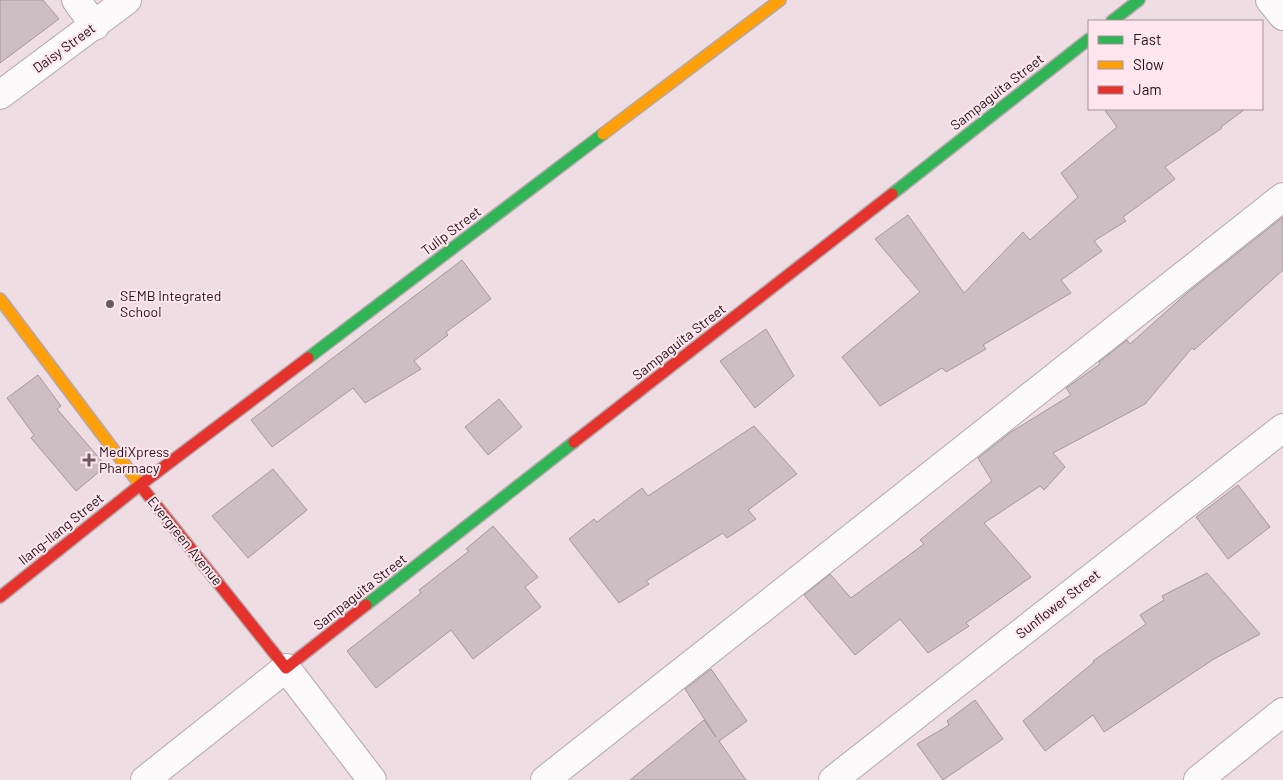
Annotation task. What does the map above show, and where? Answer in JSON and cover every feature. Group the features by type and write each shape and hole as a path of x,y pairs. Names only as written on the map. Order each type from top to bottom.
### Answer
{"street":[{"path":"76,0 95,26"},
{"name":"Daisy Street","path":"0,96 127,0"},
{"name":"Tulip Street","path":"140,485 780,0"},
{"path":"1113,20 1139,0"},
{"path":"1270,0 1283,16"},
{"name":"Sampaguita Street","path":"286,668 1088,40"},
{"path":"545,780 1283,197"},
{"name":"Evergreen Avenue","path":"0,299 140,485 286,668 372,780"},
{"name":"Sunflower Street","path":"833,780 1283,428"},
{"name":"Ilang-Ilang Street","path":"0,597 140,485"},
{"path":"144,780 286,668"},
{"path":"1198,780 1283,712"}],"building":[{"path":"0,0 43,0 59,19 0,63"},
{"path":"1105,110 1244,110 1222,128 1165,167 1175,179 1123,217 1126,221 1094,241 1102,251 1061,280 1071,293 983,345 986,349 946,372 942,368 880,406 842,357 920,292 875,239 908,215 964,293 1023,232 1030,240 1078,197 1061,173 1117,127"},
{"path":"1283,217 1283,270 1194,350 1192,348 1145,404 1053,453 1065,467 1044,490 1040,486 984,523 1031,577 966,623 969,626 928,653 900,619 855,655 804,595 830,574 851,598 924,544 920,540 992,481 978,458 1011,432 1071,395 1066,388 1100,364 1099,362 1127,340 1130,344 1188,292"},
{"path":"462,260 491,299 446,332 448,335 414,361 421,369 365,403 353,388 272,447 251,420"},
{"path":"766,329 794,376 755,408 720,361"},
{"path":"38,375 61,406 57,409 106,466 76,491 31,438 34,435 7,398"},
{"path":"499,399 522,427 488,455 465,427"},
{"path":"754,426 797,474 748,510 756,519 727,538 723,533 646,581 649,584 619,603 569,539 594,519 597,522 642,488 648,496"},
{"path":"273,469 307,510 248,558 212,516"},
{"path":"1238,485 1270,527 1228,559 1196,517"},
{"path":"493,526 538,577 525,587 541,607 473,659 451,630 376,688 347,651 421,593 419,590 469,551 466,549"},
{"path":"1207,573 1260,634 1214,659 1104,732 1093,715 1045,751 1023,721 1093,661 1146,624 1140,615 1164,600 1162,596"},
{"path":"711,669 747,721 719,741 746,780 630,780 704,720 716,737 685,689"},
{"path":"975,700 1003,739 943,780 917,744 949,725 947,721"}],"traffic: fast":[{"path":"1113,20 1139,0"},
{"path":"892,194 1088,40"},
{"path":"308,358 603,134"},
{"path":"366,605 574,442"}],"traffic: slow":[{"path":"603,134 780,0"},
{"path":"0,299 144,490"}],"traffic: jam":[{"path":"574,442 892,194"},
{"path":"0,597 140,485 308,358"},
{"path":"144,490 286,668 366,605"}],"place":[{"name":"SEMB Integrated School","path":"110,304"},
{"name":"MediXpress Pharmacy","path":"89,460"}]}
